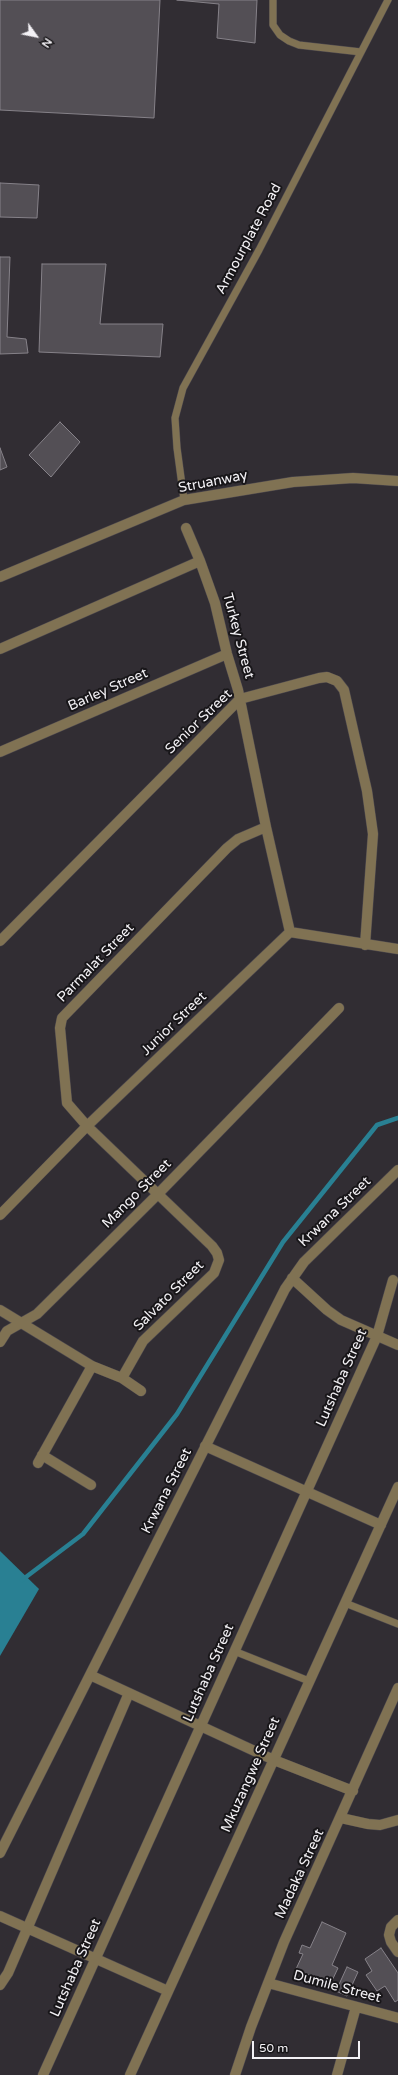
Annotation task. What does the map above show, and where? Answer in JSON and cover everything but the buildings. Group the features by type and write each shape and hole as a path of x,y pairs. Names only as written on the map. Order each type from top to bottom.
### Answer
{"street":[{"name":"Struanway","path":"0,577 184,500 293,482 353,478 398,481"},
{"name":"Turkey Street","path":"186,528 215,603 226,654 240,699 266,827 290,932"},
{"path":"0,648 200,561"},
{"name":"Barley Street","path":"0,752 226,654"},
{"name":"Senior Street","path":"0,941 240,699 327,677 337,681 344,690 367,791 373,834 366,945"},
{"name":"Parmalat Street","path":"217,1253 71,1109 65,1097 60,1028 62,1018 227,848 238,839 266,827"},
{"path":"290,932 398,949"},
{"name":"Junior Street","path":"1,1211 87,1126 290,932"},
{"name":"Mango Street","path":"0,1342 7,1331 37,1314 158,1194 339,1008"},
{"name":"Krwana Street","path":"0,1853 205,1446 292,1278 304,1262 398,1170"},
{"name":"Salvato Street","path":"122,1378 144,1341 214,1273 219,1260 217,1253"},
{"path":"292,1278 327,1310 341,1320 398,1345"},
{"name":"Lutshaba Street","path":"43,2075 377,1336 393,1280"},
{"path":"0,1310 19,1323 92,1366 122,1378 141,1391"},
{"path":"91,1485 40,1459 92,1366"},
{"path":"205,1446 381,1525"},
{"name":"Mkuzangwe Street","path":"130,2075 398,1487"},
{"path":"90,1675 274,1760 353,1791"},
{"name":"Madaka Street","path":"235,2075 284,1942 341,1818 398,1688"},
{"path":"0,1985 8,1973 129,1693"},
{"path":"341,1818 380,1825 398,1820"},
{"path":"0,1916 168,1991"},
{"path":"398,1920 391,1926 389,1935 389,1938 398,1952"},
{"name":"Dumile Street","path":"268,1983 398,2018"},
{"path":"337,2075 356,2007"}],"lane":[{"path":"273,0 273,25 280,35 289,41 299,45 361,52"},
{"name":"Armourplate Road","path":"184,500 177,448 175,418 183,388 259,250 388,0"},
{"path":"345,1603 398,1624"},
{"path":"234,1651 310,1681"}],"water":[{"path":"0,1551 39,1589 0,1656"}],"waterway":[{"path":"22,1580 83,1534 177,1414 283,1242 377,1125 398,1118"}]}
